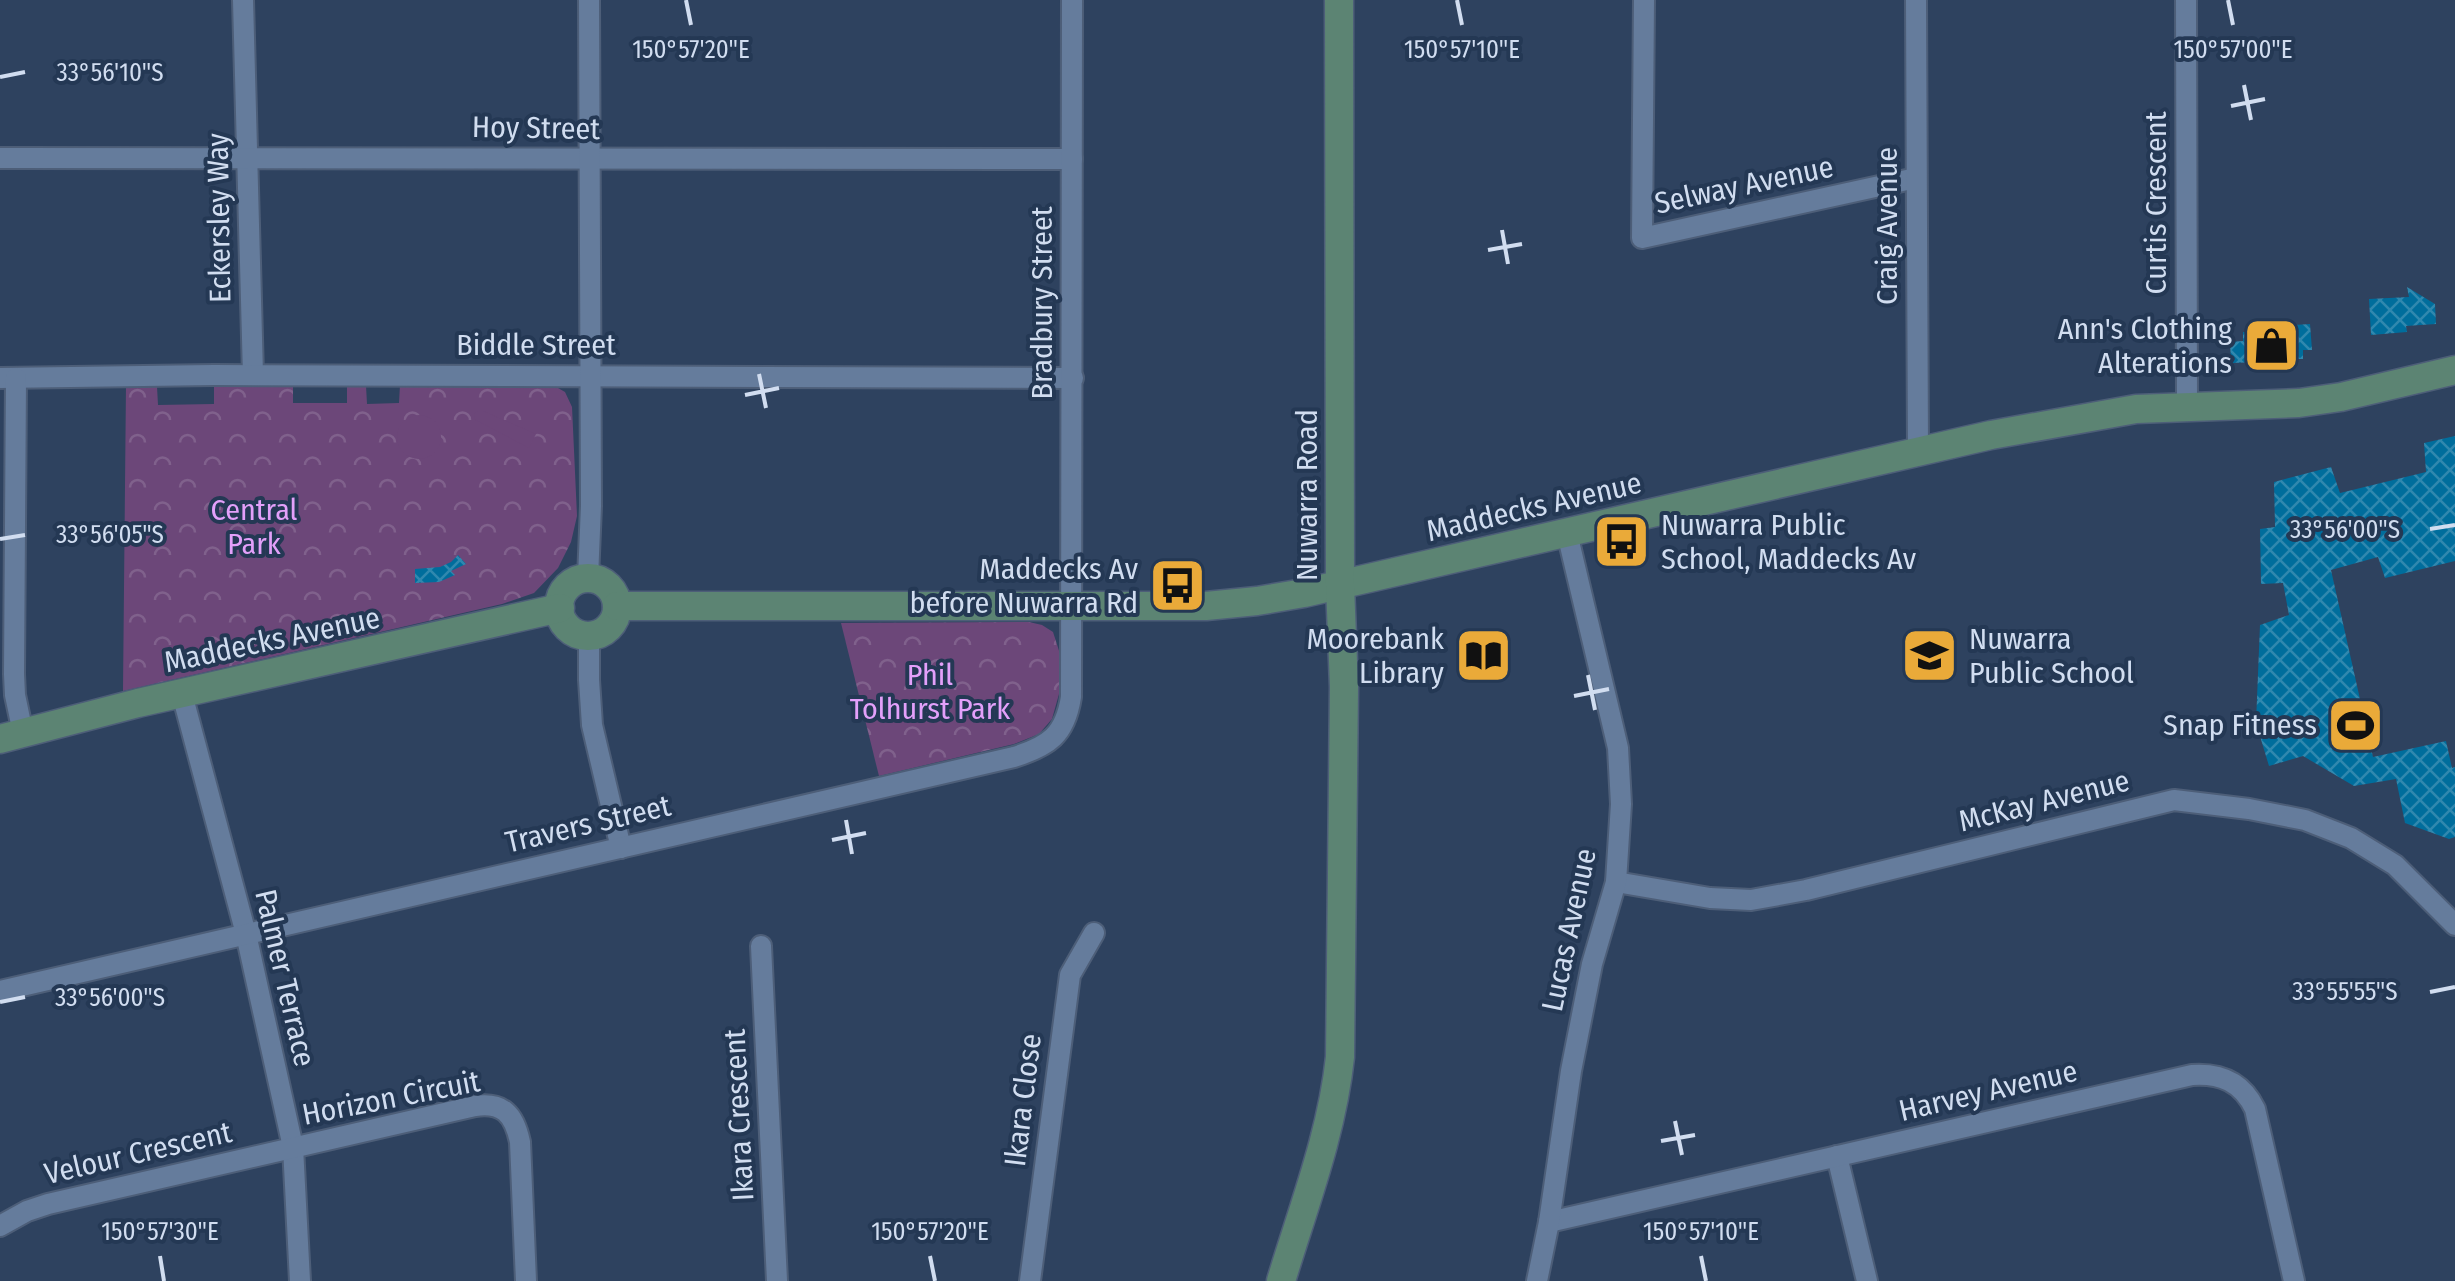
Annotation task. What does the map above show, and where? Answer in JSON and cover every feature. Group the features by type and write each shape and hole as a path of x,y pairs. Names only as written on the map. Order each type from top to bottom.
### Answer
{"street":[{"name":"Eckersley Way","path":"242,0 253,375"},
{"path":"588,578 589,0"},
{"name":"Bradbury Street","path":"1072,0 1072,606"},
{"name":"Nuwarra Road","path":"1281,1281 1322,1147 1340,1057 1344,687 1340,585 1339,0"},
{"name":"Selway Avenue","path":"1644,0 1642,238 1916,178"},
{"name":"Craig Avenue","path":"1916,0 1918,452"},
{"name":"Curtis Crescent","path":"2186,0 2187,407"},
{"name":"Hoy Street","path":"0,158 1072,159"},
{"name":"Maddecks Avenue","path":"618,606 1230,604 1340,585 2084,417 2136,409 2299,403 2455,370"},
{"path":"8,378 14,674 11,736"},
{"name":"Biddle Street","path":"8,378 1072,378"},
{"name":"Lucas Avenue","path":"1537,1281 1592,964 1616,882 1621,804 1618,748 1567,533"},
{"path":"588,578 610,588 618,606 606,630 589,636 572,631 560,608 560,599 570,585 588,578"},
{"name":"Travers Street","path":"0,991 1034,750 1049,742 1068,714 1072,606"},
{"name":"Maddecks Avenue","path":"11,736 138,703 560,608"},
{"path":"589,636 592,726 621,848"},
{"name":"Palmer Terrace","path":"182,694 246,934 293,1147 300,1281"},
{"name":"McKay Avenue","path":"1616,882 1710,898 1752,900 2174,800 2305,820 2351,838 2395,865 2455,925"},
{"name":"Ikara Close","path":"1030,1281 1070,975 1094,933"},
{"name":"Ikara Crescent","path":"761,946 777,1281"},
{"name":"Harvey Avenue","path":"1548,1222 2192,1075 2216,1075 2239,1086 2255,1109 2294,1281"},
{"name":"Horizon Circuit","path":"293,1147 474,1106 501,1108 514,1122 520,1142 526,1281"},
{"name":"Velour Crescent","path":"0,1226 48,1204 293,1147"},
{"path":"1838,1156 1867,1281"}],"green space":[{"name":"Central Park","path":"551,384 565,392 572,407 577,516 571,542 558,568 534,593 502,604 123,691 126,386 157,387 158,405 214,404 214,387 293,386 293,403 347,403 347,385 366,386 367,404 399,403 400,385"},
{"path":"478,411 536,434 529,448 474,419"},
{"path":"419,415 435,421 441,437 435,453 419,459 403,453 397,437 403,421"},
{"name":"Phil Tolhurst Park","path":"1029,622 1053,632 1061,657 1059,694 1052,719 1039,734 1014,744 879,776 841,623"}],"building":[{"path":"2407,287 2435,304 2436,324 2406,326 2407,332 2371,335 2369,299 2409,297"},
{"name":"Ann's Clothing Alterations","path":"2267,321 2277,321 2278,326 2310,324 2312,350 2303,350 2303,359 2292,359 2292,363 2283,365 2231,363 2230,342 2243,341 2243,332"},
{"path":"2455,436 2455,561 2385,578 2378,557 2331,570 2373,757 2446,741 2452,768 2455,767 2455,837 2449,839 2405,823 2396,779 2354,786 2303,756 2269,766 2256,723 2260,625 2289,615 2283,583 2261,584 2260,529 2275,527 2274,482 2331,467 2340,493 2426,472 2424,443"},
{"path":"458,555 466,564 451,571 455,575 439,582 415,583 415,569 440,567"}],"place":[{"name":"Ann's Clothing Alterations","path":"2271,346"},
{"name":"Nuwarra Public School, Maddecks Av","path":"1622,542"},
{"name":"Maddecks Av before Nuwarra Rd","path":"1177,586"},
{"name":"Moorebank Library","path":"1483,656"},
{"name":"Nuwarra Public School","path":"1930,656"},
{"name":"Snap Fitness","path":"2356,725"}]}
